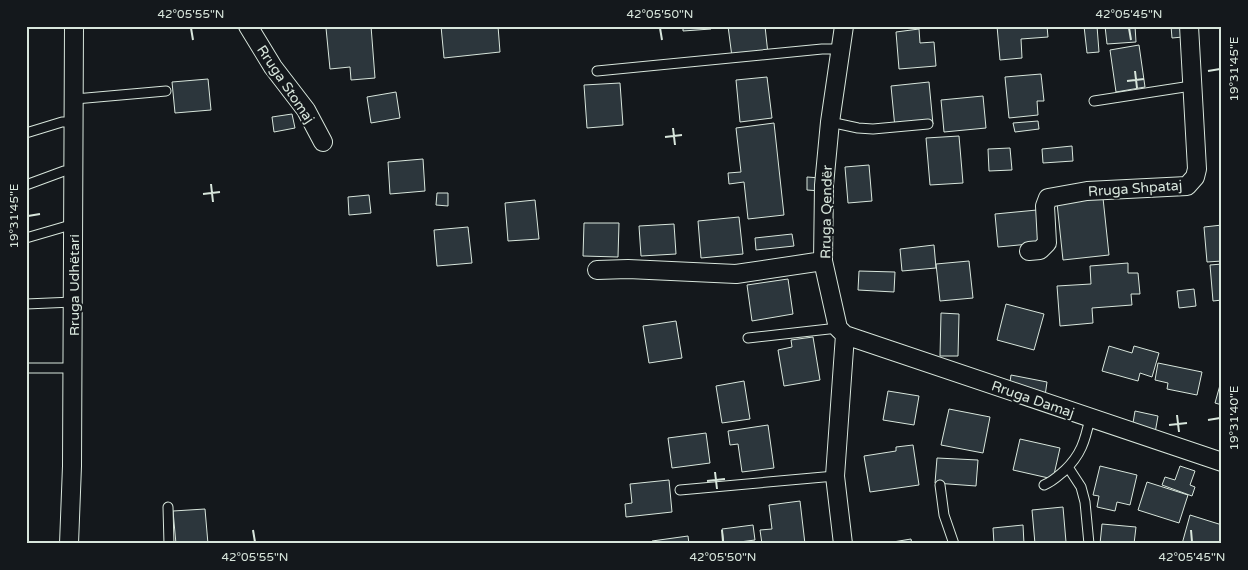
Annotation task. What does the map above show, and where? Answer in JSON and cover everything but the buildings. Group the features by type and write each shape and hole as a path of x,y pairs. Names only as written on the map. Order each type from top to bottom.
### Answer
{"street":[{"name":"Rruga Udhëtari","path":"69,544 74,302 74,26"},
{"name":"Rruga Stomaj","path":"248,26 273,67 306,110 323,142"},
{"name":"Rruga Qendër","path":"843,544 835,476 842,331 823,261 824,186 830,122 844,26"},
{"name":"Rruga Shpataj","path":"1029,251 1040,250 1047,243 1045,206 1048,198 1087,191 1187,186 1195,177 1197,169 1189,26"},
{"path":"597,270 628,269 736,274 823,261"},
{"name":"Rruga Damaj","path":"842,331 1222,462"}],"lane":[{"path":"597,72 822,49 841,49"},
{"path":"1094,101 1192,86"},
{"path":"75,99 166,91"},
{"path":"26,133 62,122 75,122"},
{"path":"830,122 873,129 928,124"},
{"path":"26,185 64,171 74,171"},
{"path":"26,238 74,224"},
{"path":"26,304 74,302"},
{"path":"748,338 842,331"},
{"path":"26,368 73,368"},
{"path":"1044,485 1054,481 1075,460 1085,441 1090,418"},
{"path":"1068,467 1081,487 1087,518 1089,544"},
{"path":"680,490 835,476"},
{"path":"940,485 944,515 954,544"},
{"path":"168,507 169,544"}]}
